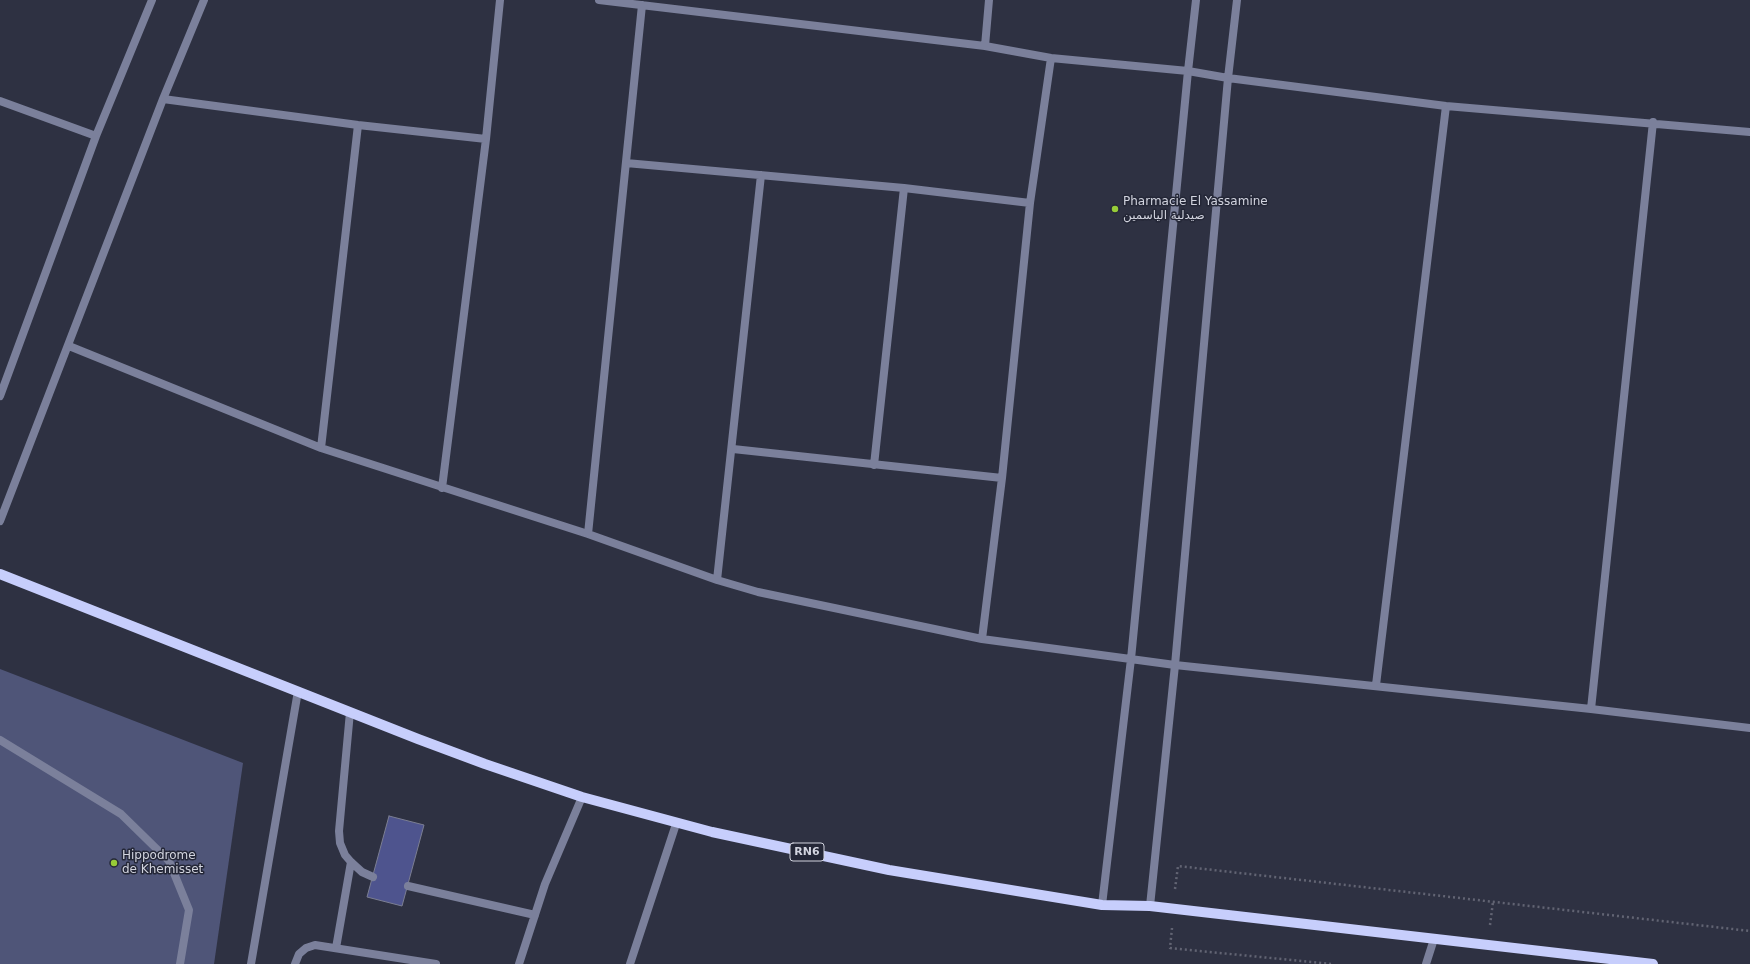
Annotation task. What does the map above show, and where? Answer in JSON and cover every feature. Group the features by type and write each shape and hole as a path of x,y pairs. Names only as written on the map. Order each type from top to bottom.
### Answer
{"main road":[{"name":"RN6","path":"0,574 298,691 418,740 582,797 676,824 889,870 1102,905 1150,906 1654,964"}],"street":[{"path":"0,396 96,136 152,0"},
{"path":"0,521 69,346 163,99 204,0"},
{"path":"442,488 486,139 500,0"},
{"path":"599,0 985,46 1051,58 1188,71 1228,78 1446,106 1653,122 1750,132"},
{"path":"985,46 989,0"},
{"path":"1102,905 1131,659 1196,0"},
{"path":"1150,906 1175,665 1228,78 1237,0"},
{"path":"588,534 642,5"},
{"path":"982,639 1002,478 1030,203 1051,58"},
{"path":"163,99 358,125 486,139"},
{"path":"0,101 96,136"},
{"path":"1376,685 1446,106"},
{"path":"1591,709 1653,122"},
{"path":"321,448 358,125"},
{"path":"626,163 904,188 1030,203"},
{"path":"717,580 733,449 761,175"},
{"path":"874,465 904,188"},
{"path":"69,346 321,448 588,534 717,580 758,592 982,639 1175,665 1376,685 1750,728"},
{"path":"733,449 1002,478"},
{"path":"251,964 298,691"},
{"path":"350,712 339,830 340,843 351,862 362,872 373,877"},
{"path":"0,740 122,814 169,861 189,910 180,964"},
{"path":"519,964 557,853 582,797"},
{"path":"630,964 676,824"},
{"path":"336,948 351,862"},
{"path":"408,886 535,915"},
{"path":"1426,964 1434,939"},
{"path":"295,964 299,954 306,948 315,945 436,964"}],"path":[{"path":"1331,964 1170,948 1178,866 1750,931"}],"shaded area":[{"name":"Hippodrome de Khemisset","path":"0,669 243,763 214,964 0,964"}],"building":[{"path":"389,816 424,825 402,906 367,897"}],"place":[{"name":"Pharmacie El Yassamine صيدلية الياسمين","path":"1115,209"},
{"name":"Hippodrome de Khemisset","path":"114,863"}]}
